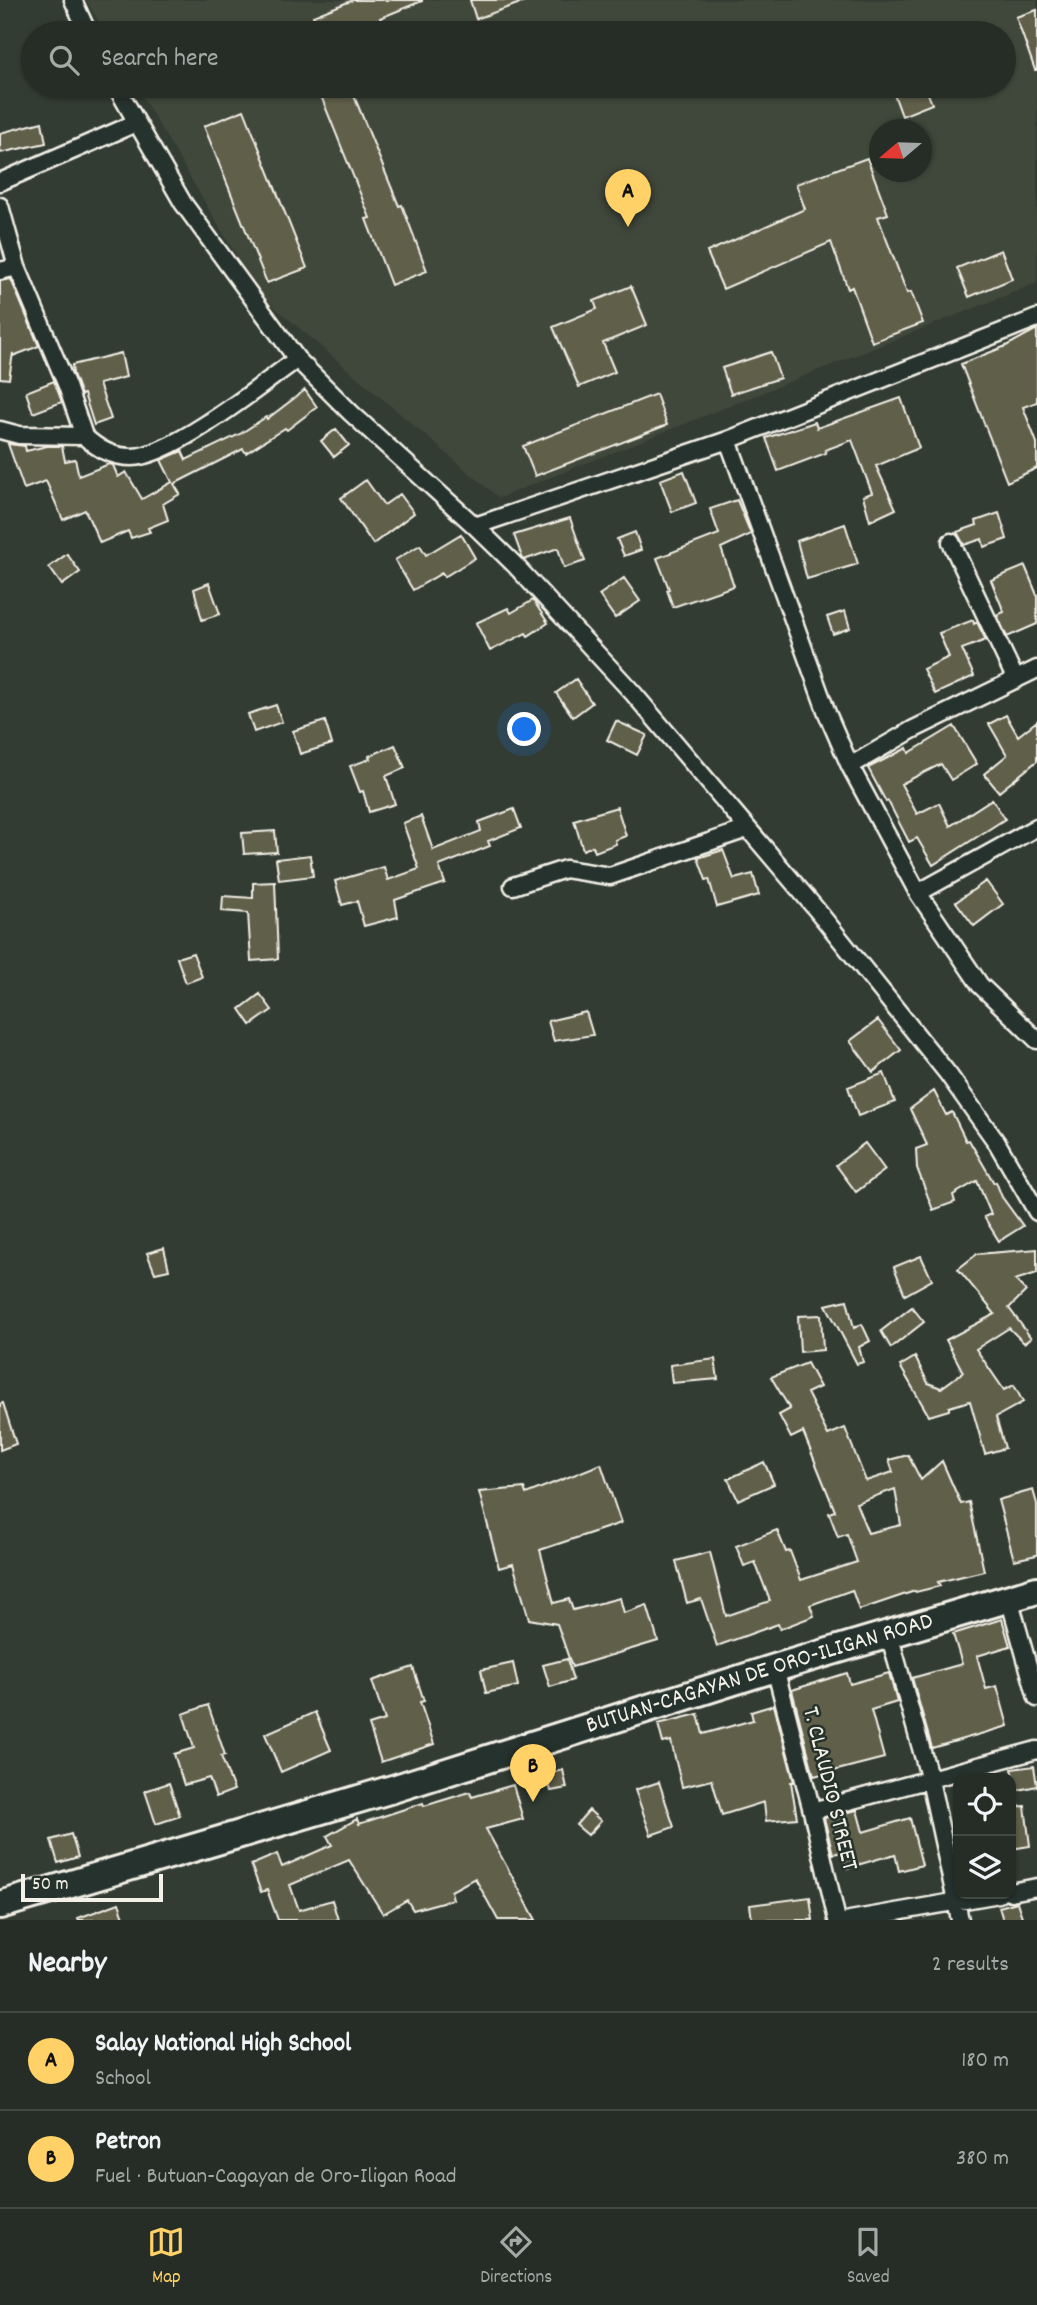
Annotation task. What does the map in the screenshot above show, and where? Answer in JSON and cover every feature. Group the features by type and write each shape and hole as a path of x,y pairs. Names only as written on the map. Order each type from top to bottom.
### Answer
{"highway":[{"name":"BUTUAN-CAGAYAN DE ORO-ILIGAN ROAD","path":"0,1905 396,1788 775,1668 1037,1590"}],"street":[{"path":"73,0 83,21"},
{"path":"122,98 183,203 297,359 351,413 515,565 633,693 816,909 948,1074 997,1143 1037,1212"},
{"path":"0,182 136,123"},
{"path":"0,206 17,267 67,386 84,436 97,448 110,454 146,456 205,424 297,359"},
{"path":"0,271 17,267"},
{"path":"475,526 728,440 1037,318"},
{"path":"0,430 19,435 84,436"},
{"path":"728,440 827,713 850,766 918,892 980,985 1037,1040"},
{"path":"951,542 1016,680"},
{"path":"850,766 912,730 1037,669"},
{"path":"918,892 1037,827"},
{"path":"513,886 565,869 610,876 747,828"},
{"path":"1009,1598 1037,1698"},
{"path":"889,1634 930,1780 960,1920"},
{"name":"T. CLAUDIO STREET","path":"775,1668 813,1811 837,1920"},
{"path":"813,1811 1037,1750"},
{"path":"1016,1891 1037,1886"},
{"path":"850,1920 972,1899"}],"shaded area":[{"path":"86,0 1037,0 1037,283 499,498 259,294 143,98 1016,98 1016,21 98,21"}],"building":[{"path":"353,0 422,0 380,18 382,21 315,21 313,16"},
{"path":"470,0 523,0 523,2 476,19"},
{"path":"1037,10 1037,70 1035,70 1016,17"},
{"path":"322,98 355,98 399,206 402,205 427,271 391,285 366,219 370,218"},
{"path":"895,98 930,98 932,104 902,116"},
{"path":"244,110 307,268 267,283 204,126"},
{"path":"42,122 46,143 0,153 0,133"},
{"path":"867,158 869,182 876,182 888,214 878,217 907,293 911,292 923,323 872,342 852,287 848,289 831,242 723,289 707,252 805,209 796,184"},
{"path":"1001,250 1012,279 969,297 957,268"},
{"path":"11,279 39,346 13,356 13,353 9,379 0,378 0,281"},
{"path":"631,286 647,325 603,343 615,372 579,387 553,327 597,309 594,301"},
{"path":"1037,329 1037,402 1023,407 1037,443 1037,468 1007,482 961,364 1006,346"},
{"path":"771,352 780,378 731,394 722,368"},
{"path":"121,353 126,377 99,384 111,419 94,425 84,394 81,395 73,374 72,365"},
{"path":"54,381 62,402 33,413 26,392"},
{"path":"305,390 317,407 287,430 285,428 246,453 243,449 174,484 180,494 163,504 168,520 148,528 150,532 131,538 128,531 100,543 85,510 63,520 46,481 24,489 8,444 25,446 26,451 62,446 65,461 75,459 79,476 109,464 113,465 118,477 126,472 142,499 172,482 161,460 182,451 186,460 240,434 266,417 267,419"},
{"path":"656,394 667,425 535,476 523,446"},
{"path":"901,398 919,448 876,466 896,509 870,521 863,496 872,493 852,440 778,471 766,438 815,422 817,428"},
{"path":"336,429 349,445 334,457 321,441"},
{"path":"684,471 696,503 672,512 660,480"},
{"path":"366,480 384,505 400,494 414,513 373,544 341,498"},
{"path":"737,500 751,534 721,548 734,586 673,607 657,558 719,534 710,509"},
{"path":"999,513 1007,539 984,547 982,539 964,545 957,532 977,525 976,521"},
{"path":"570,518 585,561 564,568 558,548 524,560 514,535"},
{"path":"845,524 858,564 807,579 797,541"},
{"path":"635,532 641,550 624,556 617,539"},
{"path":"461,534 475,558 444,577 442,573 413,590 395,560 420,545 426,555"},
{"path":"67,554 80,572 62,585 49,567"},
{"path":"1025,566 1037,595 1037,624 1007,637 997,615 1004,612 991,580"},
{"path":"624,578 640,601 615,618 599,595"},
{"path":"209,583 220,614 202,620 194,589"},
{"path":"533,600 548,623 528,636 526,633 490,651 476,623 508,608 511,613"},
{"path":"845,611 850,628 833,634 827,617"},
{"path":"973,620 974,624 977,622 986,640 962,649 974,676 935,694 923,669 949,657 939,633"},
{"path":"576,679 592,703 573,717 556,693"},
{"path":"276,705 282,722 254,732 248,714"},
{"path":"1006,715 1018,736 1037,721 1037,761 999,792 984,774 1007,755 989,724"},
{"path":"325,721 332,744 300,754 293,731"},
{"path":"616,721 647,735 637,755 607,740"},
{"path":"954,726 977,764 951,780 941,764 901,784 917,814 939,803 950,826 992,799 1005,819 933,865 917,838 909,842 868,768 907,748 909,753"},
{"path":"395,745 405,768 386,776 395,804 369,812 363,791 360,792 350,766 370,759 369,756"},
{"path":"617,807 626,836 615,840 616,844 595,852 593,846 583,850 574,820"},
{"path":"514,809 521,828 488,841 490,846 439,866 445,883 395,900 398,917 364,926 357,901 342,905 335,881 384,867 388,880 419,869 403,823 421,816 433,850 481,831 479,822"},
{"path":"275,831 277,852 244,854 242,833"},
{"path":"723,850 734,879 753,874 759,895 717,907 709,879 706,880 698,858"},
{"path":"310,855 313,876 279,880 276,859"},
{"path":"986,881 1003,904 974,926 956,902"},
{"path":"275,882 278,959 251,961 248,913 222,911 223,896 253,898 253,883"},
{"path":"193,953 202,977 186,983 177,958"},
{"path":"260,994 272,1010 251,1025 240,1009"},
{"path":"586,1012 593,1035 554,1041 548,1021"},
{"path":"878,1020 901,1050 873,1072 850,1041"},
{"path":"884,1073 895,1102 858,1116 848,1087"},
{"path":"934,1091 946,1115 952,1112 966,1141 969,1140 994,1183 996,1182 1002,1197 1023,1226 999,1241 984,1217 991,1214 977,1181 953,1195 955,1202 933,1210 917,1168 916,1149 927,1145 910,1109"},
{"path":"865,1143 885,1170 856,1192 836,1165"},
{"path":"164,1248 169,1270 155,1273 147,1253"},
{"path":"1037,1249 1037,1273 1015,1280 1026,1291 1009,1308 1031,1338 1024,1343 1009,1328 976,1349 1004,1390 1014,1385 1023,1402 996,1417 1005,1448 985,1454 970,1401 929,1416 900,1366 915,1357 928,1383 941,1388 963,1372 946,1340 995,1314 958,1269 977,1254"},
{"path":"921,1256 932,1280 905,1295 894,1267"},
{"path":"847,1300 854,1328 862,1324 870,1341 859,1347 863,1362 857,1364 826,1305"},
{"path":"912,1307 924,1322 891,1348 881,1331"},
{"path":"821,1315 823,1350 800,1352 798,1316"},
{"path":"715,1359 718,1379 672,1383 670,1365"},
{"path":"807,1363 820,1387 807,1393 828,1435 845,1428 866,1481 893,1472 889,1460 908,1455 921,1480 942,1461 961,1504 969,1502 984,1571 938,1582 940,1586 915,1591 859,1610 852,1590 810,1605 814,1616 780,1629 778,1624 717,1646 701,1599 687,1603 676,1561 710,1552 726,1616 770,1601 755,1562 744,1566 736,1546 777,1530 786,1552 790,1551 801,1580 857,1562 847,1534 838,1537 829,1513 835,1511 803,1432 791,1438 779,1415 790,1409 771,1377","holes":["895,1489 901,1525 868,1533 856,1503"]},
{"path":"3,1403 16,1444 0,1450 0,1404"},
{"path":"764,1462 774,1484 738,1500 728,1479"},
{"path":"601,1464 621,1523 540,1550 554,1603 569,1599 573,1610 620,1598 624,1613 647,1605 658,1641 572,1667 557,1624 529,1619 513,1564 499,1568 479,1492 524,1488 526,1494"},
{"path":"1033,1490 1037,1504 1037,1555 1014,1560 998,1500"},
{"path":"1002,1619 1010,1646 977,1656 986,1689 997,1686 1008,1726 932,1748 912,1678 962,1664 953,1634"},
{"path":"567,1659 573,1680 550,1687 543,1665"},
{"path":"513,1663 518,1686 486,1693 481,1670"},
{"path":"413,1667 424,1701 420,1702 434,1744 381,1762 369,1725 385,1720 372,1681"},
{"path":"847,1673 850,1684 889,1673 897,1702 871,1710 884,1758 814,1776 792,1690"},
{"path":"208,1705 225,1755 221,1756 234,1790 216,1797 209,1778 184,1785 174,1754 194,1748 183,1714"},
{"path":"774,1705 794,1782 791,1782 797,1818 766,1821 764,1802 722,1815 712,1780 682,1787 671,1741 663,1743 658,1724 698,1714 703,1734 753,1720 751,1712"},
{"path":"315,1712 331,1750 281,1772 265,1734"},
{"path":"1034,1766 1037,1786 1018,1790 1016,1773 1012,1769"},
{"path":"563,1770 567,1788 551,1791 546,1774"},
{"path":"659,1782 674,1827 651,1835 635,1790"},
{"path":"169,1783 180,1816 156,1824 145,1791"},
{"path":"513,1785 523,1819 486,1829 536,1920 498,1920 475,1878 451,1891 453,1899 413,1910 407,1900 383,1914 349,1860 290,1885 299,1910 332,1900 338,1920 278,1920 267,1890 261,1892 251,1865 277,1854 282,1867 332,1845 327,1836 357,1819 359,1824 423,1803 424,1806 470,1792 472,1797"},
{"path":"1025,1806 1030,1846 1016,1848 1016,1807"},
{"path":"589,1810 601,1821 588,1835 576,1825"},
{"path":"857,1810 863,1832 910,1818 922,1865 899,1871 895,1854 847,1868 842,1852 833,1854 824,1818"},
{"path":"71,1834 78,1857 58,1863 51,1840"},
{"path":"810,1897 813,1920 752,1920 750,1905"},
{"path":"1017,1902 1023,1920 1003,1920 999,1907"},
{"path":"119,1903 125,1920 78,1918"}],"place":[{"name":"Salay National High School","path":"628,227"},
{"name":"Petron","path":"533,1802"}]}
